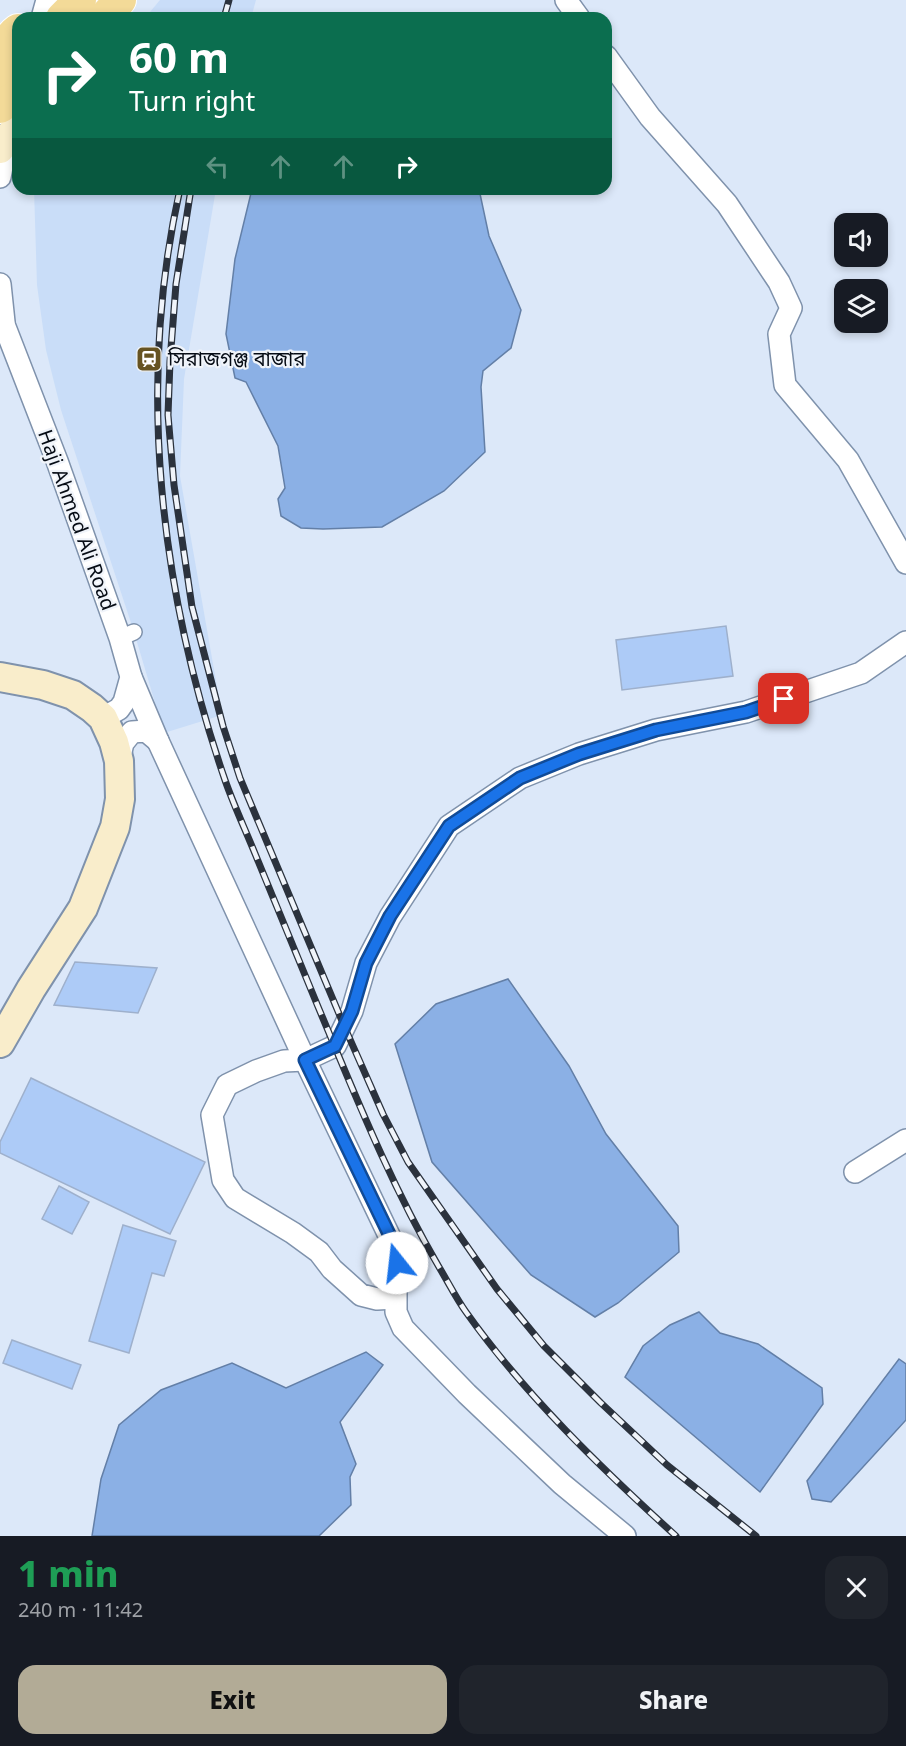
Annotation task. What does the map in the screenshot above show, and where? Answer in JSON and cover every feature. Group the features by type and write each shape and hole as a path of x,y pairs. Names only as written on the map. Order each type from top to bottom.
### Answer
{"main road":[{"path":"68,12 80,0"},
{"path":"109,12 120,0"},
{"path":"6,40 1,52 2,62 5,72 12,78"},
{"path":"0,677 43,685 73,695 103,718 119,760 120,799 115,827 83,908 31,989 0,1043"}],"street":[{"path":"612,64 650,117 727,204 779,282 790,308 779,334 785,385 848,460 906,563"},
{"path":"0,177 9,136"},
{"name":"Haji Ahmed Ali Road","path":"0,284 2,318 127,635 131,677 158,741 305,1060 396,1250 396,1312 403,1328 459,1386 562,1484 625,1536"},
{"path":"395,1298 377,1299 361,1295 332,1269 319,1252 293,1233 235,1198 223,1180 212,1115 227,1085 256,1071 305,1060 335,1046 352,1011 366,963 390,916 449,826 520,778 579,754 656,730 746,712 861,673 906,642"},
{"path":"103,718 120,709 128,694 131,677"},
{"path":"119,760 123,743 132,732 146,731 158,741"},
{"path":"855,1172 906,1140"}],"shaded area":[{"path":"160,0 256,0 253,12 150,12"},
{"path":"34,195 215,195 184,379 180,476 222,715 164,733 134,632 61,410 46,350 37,285"}],"water":[{"path":"251,195 480,195 489,236 521,310 511,348 483,371 481,387 485,452 444,491 382,527 301,528 281,516 278,499 285,488 278,446 246,382 235,378 226,334 235,259"},
{"path":"508,979 569,1066 606,1134 678,1226 679,1252 618,1303 595,1317 531,1275 432,1162 395,1044 436,1004"},
{"path":"699,1312 720,1333 758,1344 822,1388 823,1404 760,1492 625,1377 643,1346 670,1325"},
{"path":"366,1352 383,1365 340,1422 356,1464 350,1477 351,1505 319,1536 92,1536 101,1479 119,1425 161,1390 232,1363 286,1388"},
{"path":"899,1359 906,1364 906,1420 831,1502 812,1499 807,1481"}],"building":[{"path":"726,626 733,676 622,690 616,640"},
{"path":"75,962 157,968 138,1013 54,1005"},
{"path":"31,1078 205,1162 170,1234 0,1153 0,1142"},
{"path":"59,1186 89,1202 72,1234 42,1219"},
{"path":"123,1225 176,1241 164,1276 152,1273 129,1353 89,1341"},
{"path":"12,1340 81,1365 72,1389 3,1363"}],"railway":[{"path":"226,12 229,0"},
{"path":"179,195 167,263 159,337 158,412 162,487 171,562 184,635 203,708 229,790 375,1140 405,1204 455,1296 489,1343 565,1430 676,1536"},
{"path":"190,195 176,284 168,415 174,485 192,607 223,726 240,778 345,1028 383,1114 408,1162 497,1289 544,1346 601,1403 667,1465 756,1536"}],"place":[{"name":"সিরাজগঞ্জ বাজার","path":"149,359"}],"route":[{"path":"397,1263 396,1250 389,1234 305,1060 335,1046 352,1011 366,963 390,916 449,826 520,778 579,754 656,730 746,712 784,699"}]}
